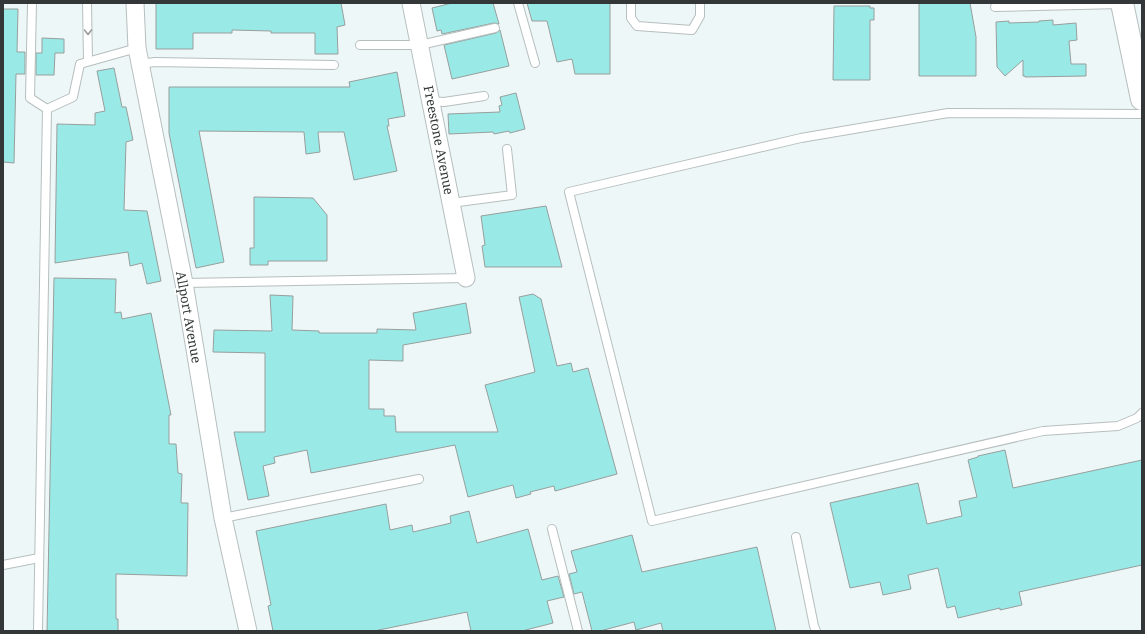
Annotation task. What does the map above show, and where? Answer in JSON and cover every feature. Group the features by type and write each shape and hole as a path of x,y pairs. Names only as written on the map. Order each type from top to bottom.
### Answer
{"street":[{"name":"Allport Avenue","path":"135,3 138,56 184,283 223,518 248,631"},
{"name":"Freestone Avenue","path":"411,3 466,278"},
{"path":"1122,3 1137,54 1142,99"}],"lane":[{"path":"32,3 30,98 47,109"},
{"path":"87,3 88,61"},
{"path":"518,3 535,63"},
{"path":"631,3 631,18 637,26 692,30 700,16 700,3"},
{"path":"995,7 1122,3"},
{"path":"360,45 420,45 496,28"},
{"path":"47,109 73,97 80,64 88,61 138,56 156,62 334,64"},
{"path":"431,101 444,102 484,96"},
{"path":"38,631 47,109"},
{"path":"1142,114 948,113 801,138 570,192 652,521 1043,431 1118,426 1137,418 1142,413"},
{"path":"451,203 512,195 507,150"},
{"path":"184,283 466,278"},
{"path":"223,518 418,479"},
{"path":"552,528 578,631"},
{"path":"796,536 816,631"},
{"path":"3,564 39,558"}],"building":[{"path":"156,3 341,3 345,25 337,27 338,54 315,54 315,33 271,33 271,31 232,30 232,33 193,33 193,49 156,49"},
{"path":"452,3 493,3 499,24 494,23 442,34 441,30 437,31 432,8"},
{"path":"527,3 610,3 610,74 575,74 572,59 557,62 547,21 532,21"},
{"path":"919,3 970,3 976,37 976,76 919,76"},
{"path":"834,6 870,6 870,8 874,8 874,20 870,20 870,80 833,80"},
{"path":"3,9 18,9 17,52 25,52 25,74 16,74 14,163 3,162"},
{"path":"1053,20 1053,25 1076,23 1077,40 1069,41 1071,64 1086,64 1086,76 1025,77 1023,76 1023,60 1005,76 997,67 996,22 1039,22"},
{"path":"500,30 509,66 452,79 444,45 496,33"},
{"path":"42,38 64,39 64,53 55,53 54,75 36,75 36,53 42,53"},
{"path":"114,68 122,107 126,107 133,140 126,142 124,210 147,211 161,281 147,284 142,263 130,266 128,252 55,263 57,124 95,125 95,113 105,111 97,71"},
{"path":"397,72 405,116 388,119 389,126 387,126 397,171 354,180 344,132 318,132 320,152 306,154 304,132 199,131 224,262 196,268 169,133 169,87 350,87 349,82"},
{"path":"516,93 525,129 510,133 509,131 494,134 493,132 449,134 448,114 500,112 499,106 502,105 500,97"},
{"path":"254,197 313,198 327,215 327,261 268,261 268,265 250,265 250,248 254,248"},
{"path":"546,206 562,267 485,267 482,246 485,245 481,216"},
{"path":"54,278 116,279 115,313 121,312 122,319 151,313 171,415 169,415 169,444 176,444 178,473 182,474 181,503 188,503 187,576 116,574 116,619 118,619 118,631 47,631"},
{"path":"533,294 541,299 557,366 571,363 573,372 588,368 617,474 555,491 554,486 530,492 531,494 516,498 513,485 468,497 455,445 311,473 307,450 274,457 275,463 263,466 269,496 248,500 234,432 265,432 265,353 213,352 214,330 272,331 270,295 293,296 292,330 319,331 319,333 377,333 377,329 416,330 413,313 466,303 471,333 403,345 403,361 369,360 369,409 384,409 384,416 395,416 396,432 498,432 485,385 535,372 519,297"},
{"path":"1005,450 1013,488 1142,460 1142,565 1019,592 1022,605 1000,610 1000,608 958,618 955,606 947,608 938,568 908,575 911,589 883,595 880,582 850,588 830,503 918,483 927,524 962,516 959,501 977,497 968,460 978,456"},
{"path":"386,504 390,530 412,525 413,532 451,523 450,516 469,511 477,543 528,529 542,580 558,576 564,597 547,601 553,623 522,631 471,631 467,612 374,631 273,631 268,606 271,605 256,531"},
{"path":"632,535 642,572 757,547 776,631 663,631 661,623 636,630 634,622 600,631 592,631 582,592 574,594 569,574 577,572 571,551"}]}
